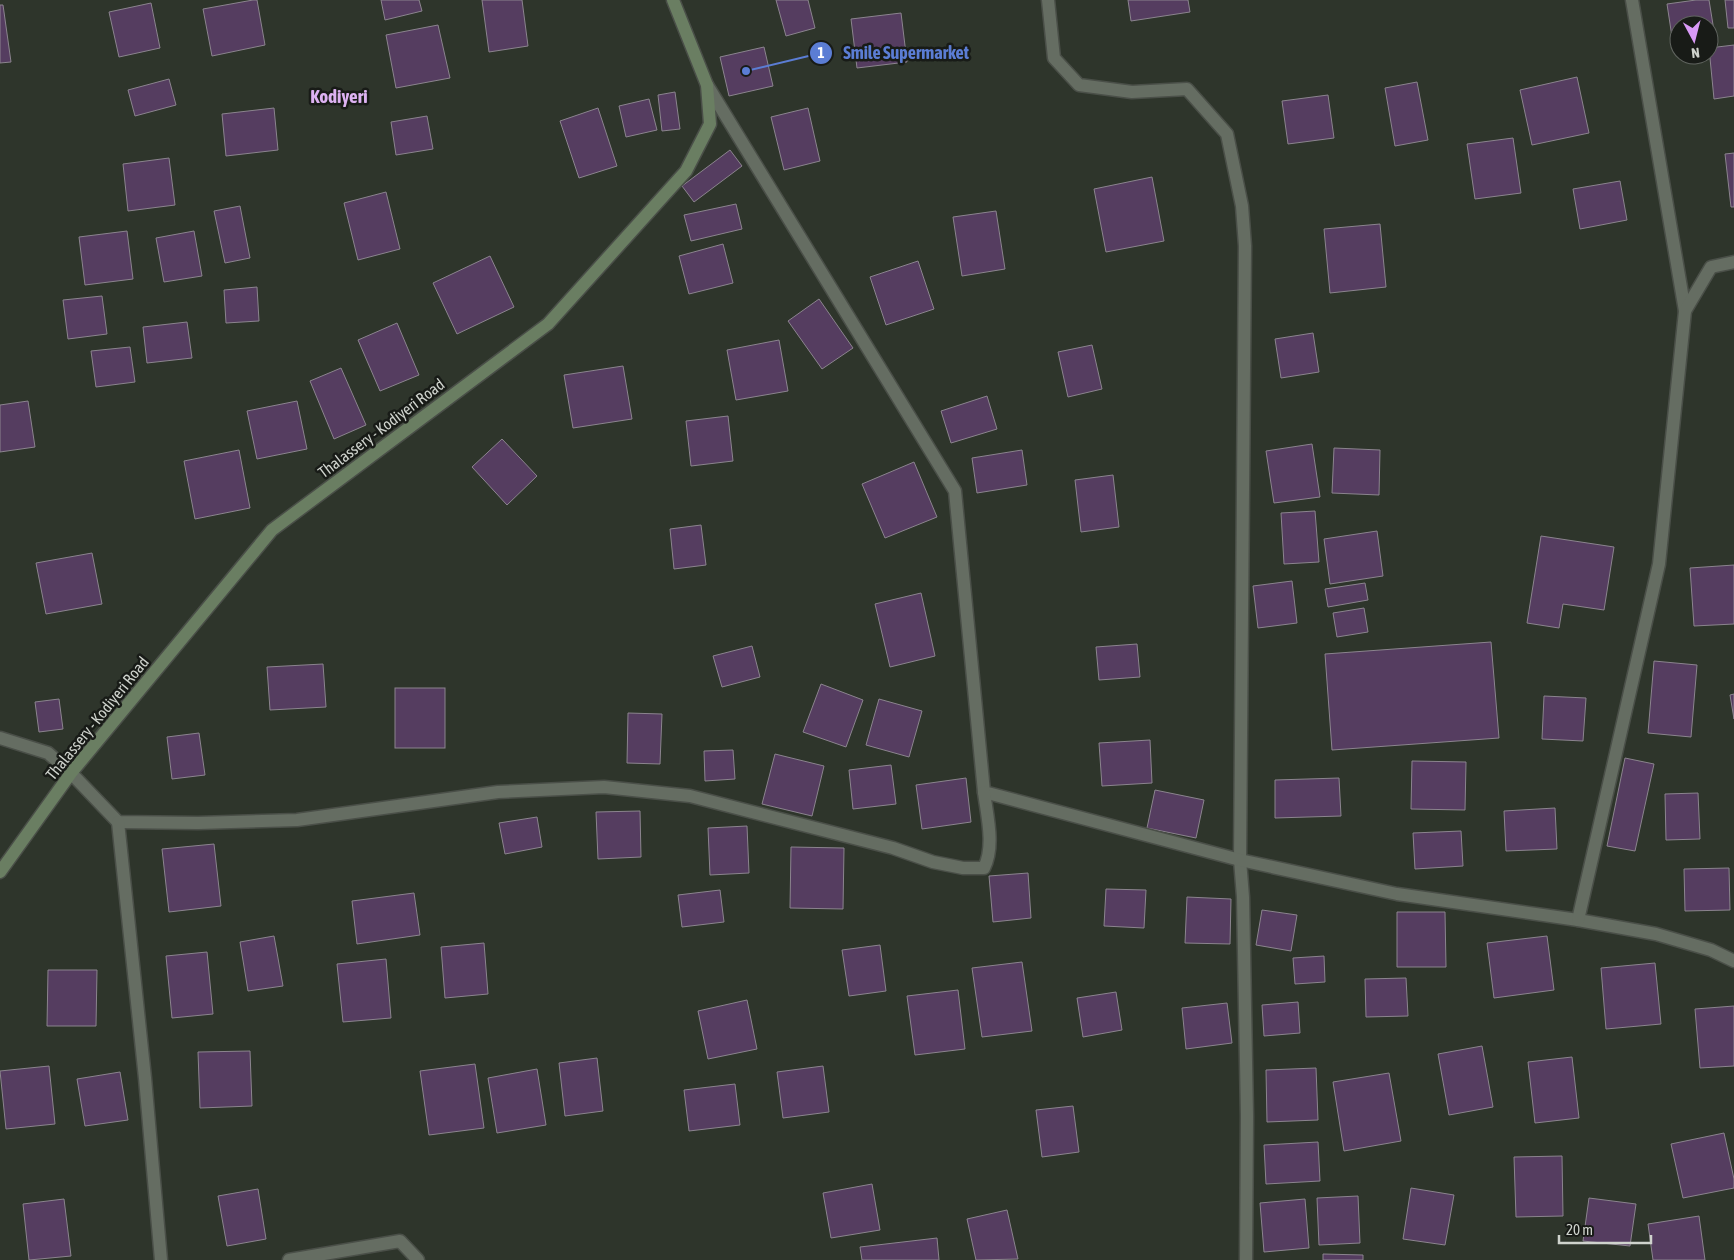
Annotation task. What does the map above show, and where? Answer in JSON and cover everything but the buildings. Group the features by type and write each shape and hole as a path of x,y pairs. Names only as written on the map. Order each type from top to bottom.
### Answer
{"main road":[{"name":"Thalassery - Kodiyeri Road","path":"0,872 71,773 272,530 548,324 686,171 710,124 707,85 673,0"}],"street":[{"path":"1048,0 1054,58 1079,85 1132,92 1187,89 1227,134 1242,206 1245,246 1240,860 1243,897 1247,1116 1246,1260"},
{"path":"1578,920 1659,564 1685,311 1632,0"},
{"path":"118,822 198,823 297,820 498,792 604,788 690,796 893,848 933,862 964,868 984,868 988,860 989,832 955,491 707,85"},
{"path":"1685,311 1711,267 1734,262"},
{"path":"0,738 48,753 71,773 118,822 145,1078 161,1260"},
{"path":"984,792 1240,860 1397,894 1578,920 1656,934 1711,950 1734,961"},
{"path":"289,1260 400,1241 418,1260"}],"place":[{"name":"Smile Supermarket","path":"746,71"}],"district":[{"name":"Kodiyeri","path":"339,96"}]}
